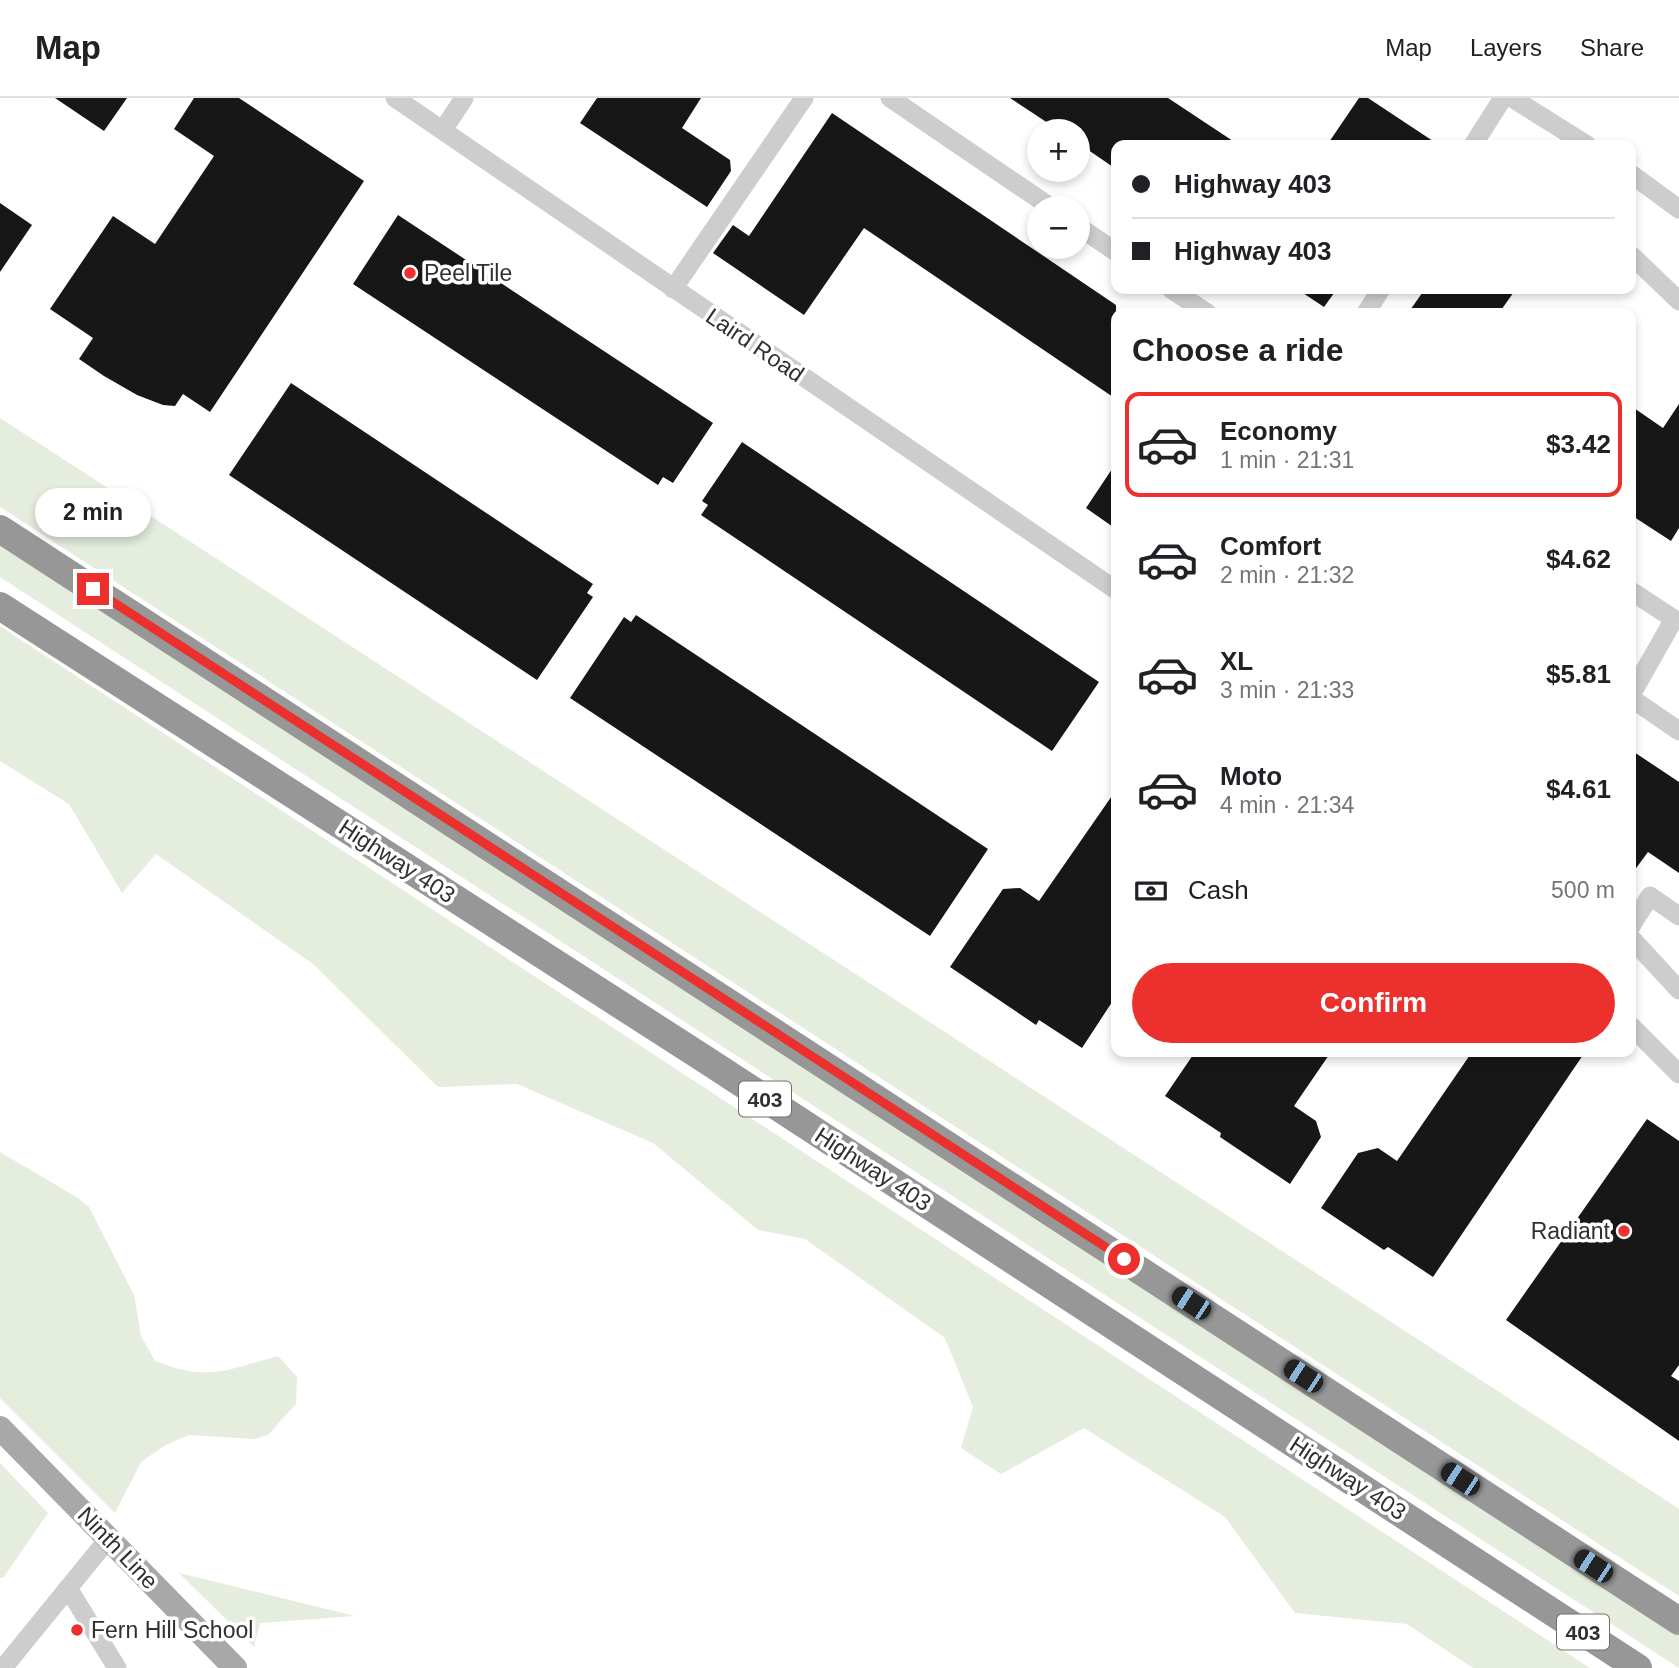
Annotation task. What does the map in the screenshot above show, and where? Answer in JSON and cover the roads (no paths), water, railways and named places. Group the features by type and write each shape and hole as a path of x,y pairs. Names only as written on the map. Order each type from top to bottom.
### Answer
{"highway":[{"name":"403","path":"0,529 1679,1621"},
{"name":"Highway 403","path":"0,606 875,1170 1638,1668"}],"main road":[{"name":"Ninth Line","path":"0,1428 235,1668"}],"street":[{"name":"Laird Road","path":"395,98 1111,587"},
{"path":"443,130 464,98"},
{"path":"673,289 804,98"},
{"path":"890,98 1034,196"},
{"path":"1476,140 1503,98"},
{"path":"1512,98 1579,140"},
{"path":"1636,178 1679,209"},
{"path":"1090,234 1111,249"},
{"path":"1636,260 1679,301"},
{"path":"1178,294 1200,308"},
{"path":"1636,594 1677,615 1636,688"},
{"path":"1636,701 1679,731"},
{"path":"1636,918 1650,896 1679,916"},
{"path":"1636,943 1679,990"},
{"path":"1636,1031 1679,1074"},
{"path":"3,1668 109,1538"},
{"path":"68,1588 117,1668"}],"place":[{"name":"Peel Tile","path":"410,273"},
{"name":"Radiant","path":"1624,1231"},
{"name":"Fern Hill School","path":"77,1630"}]}
